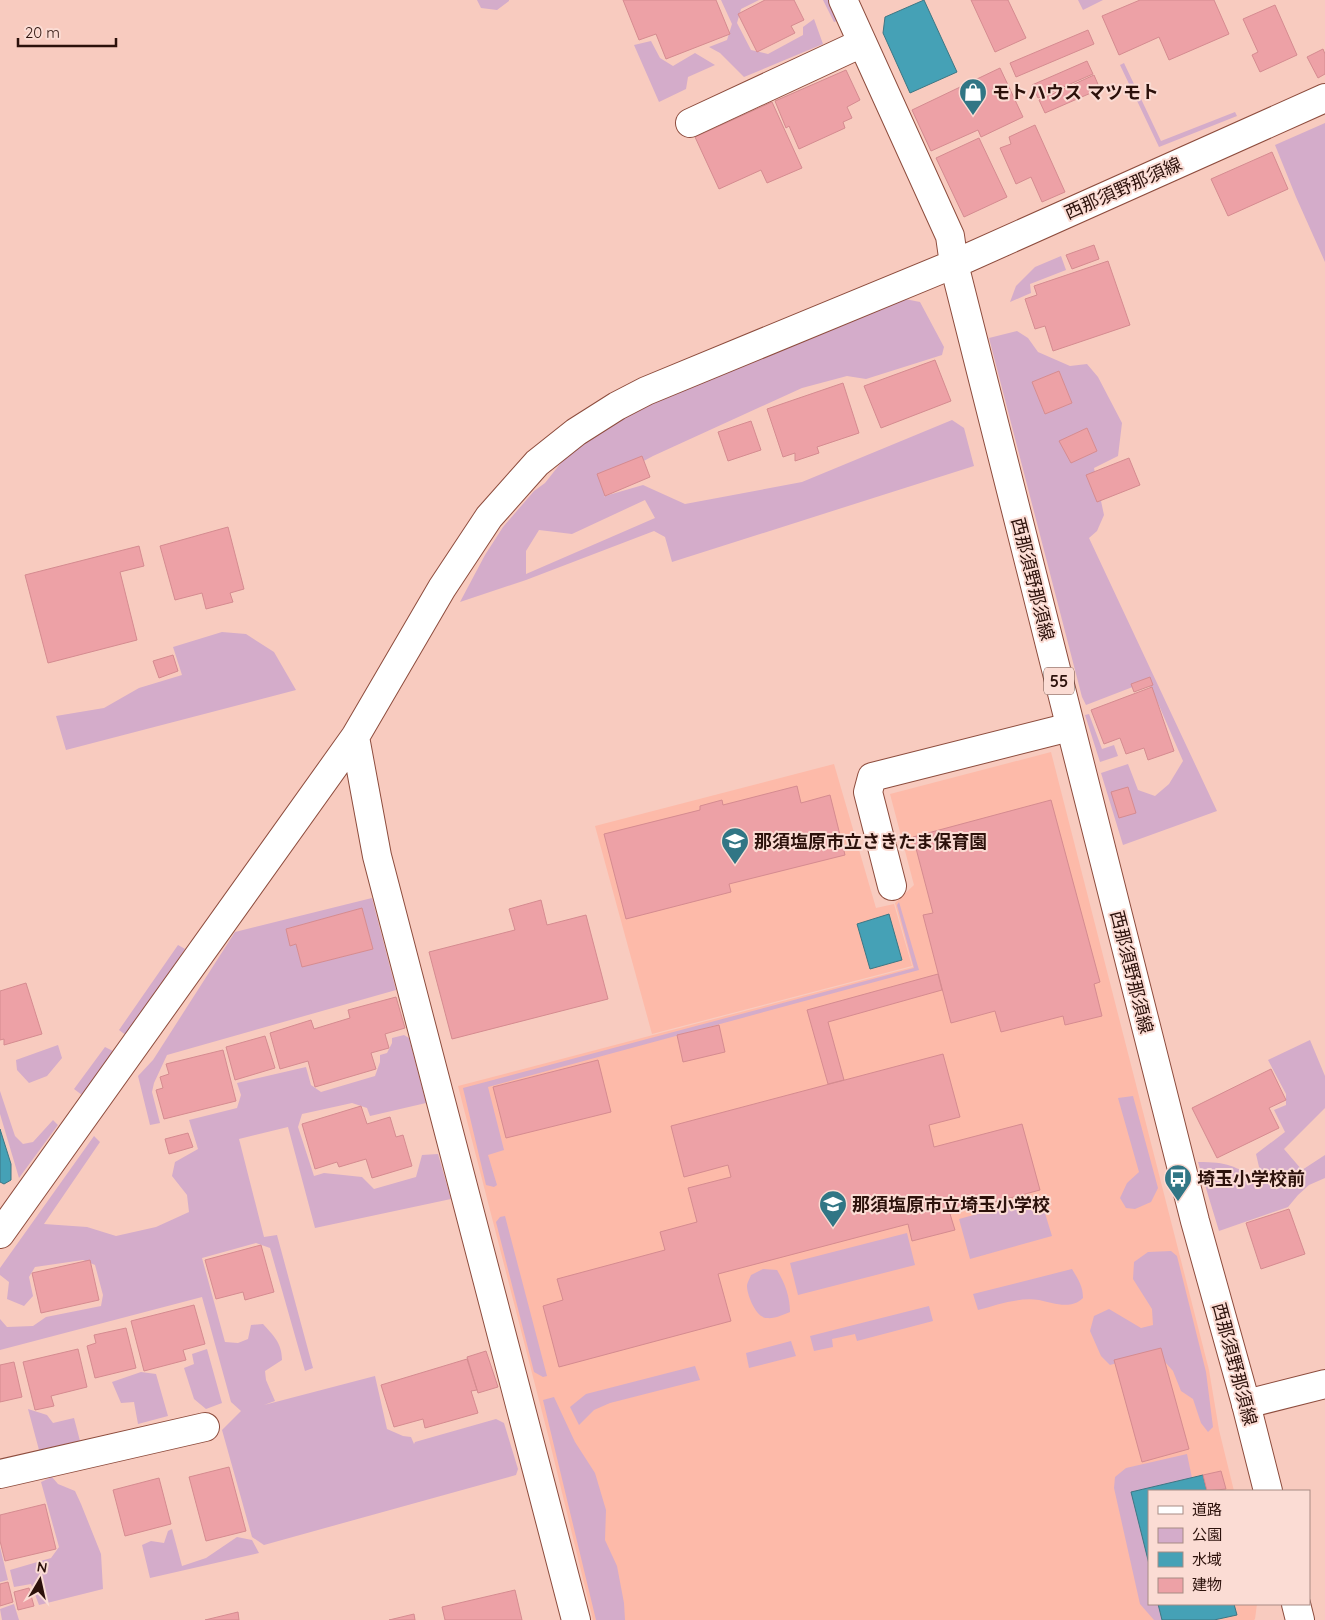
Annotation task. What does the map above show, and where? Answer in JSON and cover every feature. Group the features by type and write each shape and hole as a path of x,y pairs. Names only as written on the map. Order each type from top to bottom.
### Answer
{"street":[{"path":"0,1234 354,737 442,588 488,516 537,463 576,432 616,406 646,391 954,264 950,236 862,43 849,2"},
{"path":"690,123 862,43"},
{"name":"西那須野那須線","path":"1268,1490 1195,1221 954,264 1325,98"},
{"path":"892,886 868,792 872,778 1070,727"},
{"path":"354,737 377,856 576,1620"},
{"path":"1246,1404 1325,1384"},
{"path":"0,1474 205,1427"},
{"path":"1296,1605 1300,1620"}],"shaded area":[{"name":"那須塩原市立埼玉小学校","path":"1051,752 1209,1370 1219,1430 1234,1490 1148,1490 1148,1605 1257,1605 1254,1620 593,1620 549,1439 458,1086 913,967 895,903 914,885 890,794"},
{"name":"那須塩原市立さきたま保育園","path":"834,764 876,908 894,904 912,966 652,1034 595,826"}],"green space":[{"path":"477,0 509,1 497,10 481,8"},
{"path":"721,0 759,0 741,9 737,23 751,50 768,54 803,35 803,27 814,19 823,44 744,77 720,53 709,47 727,40 732,24"},
{"path":"823,0 831,0 840,20 834,22"},
{"path":"1078,0 1103,0 1083,10"},
{"path":"651,41 660,58 673,66 695,53 715,65 688,77 686,89 659,102 634,45"},
{"path":"1124,63 1161,141 1235,112 1237,116 1159,147 1120,65"},
{"path":"1325,123 1325,262 1275,145"},
{"path":"1061,256 1066,270 1030,284 1031,293 1010,302 1016,286 1035,267"},
{"path":"900,298 920,302 944,347 942,355 866,379 847,376 802,388 653,456 610,479 604,498 605,496 643,485 685,504 802,482 952,420 964,428 974,466 672,562 665,537 654,531 526,580 460,602 485,555 503,527 534,491 545,483 571,450 615,416","holes":["645,500 655,518 526,574 526,551 539,530 572,534"]},
{"path":"1017,331 1028,338 1038,352 1070,366 1087,364 1098,377 1122,423 1118,456 1094,468 1104,515 1097,531 1089,538 1217,811 1123,845 1101,773 1128,764 1138,790 1155,796 1169,784 1183,761 1151,687 1143,683 1086,705 1082,697 989,338","holes":["1059,371 1072,403 1045,414 1032,382","1087,428 1097,451 1071,463 1060,441"]},
{"path":"222,632 246,634 274,652 296,690 66,750 56,716 104,708 139,688 182,675 173,647"},
{"path":"1089,714 1102,749 1114,745 1118,756 1100,762 1085,715"},
{"path":"372,898 396,990 167,1055 154,1083 152,1092 160,1123 150,1125 138,1076 153,1060 235,932","holes":["362,908 373,949 302,967 296,944 290,946 286,929"]},
{"path":"899,902 919,970 488,1087 504,1150 488,1155 497,1185 494,1187 486,1185 463,1088 914,968 897,905"},
{"path":"178,945 185,949 127,1036 119,1030"},
{"path":"404,1035 409,1038 426,1103 370,1116 367,1108 352,1103 302,1114 298,1127 314,1176 324,1173 362,1177 374,1189 416,1177 422,1155 438,1154 451,1199 315,1228 288,1127 239,1139 264,1237 277,1235 313,1368 305,1371 270,1248 256,1243 202,1258 225,1342 238,1343 248,1339 251,1325 263,1324 279,1344 282,1360 265,1371 266,1380 275,1401 264,1405 375,1376 387,1429 403,1436 411,1437 414,1444 415,1442 496,1419 504,1423 518,1469 516,1475 264,1545 252,1537 222,1430 241,1411 231,1402 202,1297 0,1350 0,1319 7,1327 33,1326 46,1317 101,1306 103,1295 95,1265 83,1260 35,1267 29,1277 33,1296 24,1306 7,1299 9,1282 0,1275 0,1268 94,1136 100,1142 44,1224 87,1227 116,1236 156,1227 189,1212 187,1195 172,1176 175,1162 198,1149 189,1120 237,1108 241,1095 237,1083 306,1067 311,1085 321,1092 375,1076 380,1062 380,1055 387,1053 392,1043 392,1038"},
{"path":"1310,1040 1325,1076 1325,1108 1284,1149 1302,1170 1325,1155 1325,1178 1309,1185 1288,1207 1219,1231 1198,1162 1230,1166 1259,1180 1266,1176 1259,1167 1256,1154 1285,1132 1274,1110 1286,1105 1286,1094 1268,1060"},
{"path":"58,1045 62,1058 47,1076 29,1083 17,1070 16,1060"},
{"path":"105,1047 113,1051 82,1095 74,1089"},
{"path":"0,1091 15,1136 23,1144 33,1142 53,1120 58,1125 19,1178 0,1114"},
{"path":"1133,1096 1158,1188 1151,1202 1135,1209 1126,1208 1120,1198 1127,1183 1139,1172 1118,1098"},
{"path":"1040,1197 1052,1236 970,1259 959,1219"},
{"path":"505,1216 547,1376 543,1377 534,1372 496,1222 500,1217"},
{"path":"907,1233 915,1265 798,1295 790,1263"},
{"path":"1171,1251 1177,1256 1206,1372 1213,1427 1208,1432 1201,1423 1193,1399 1181,1391 1173,1371 1156,1352 1110,1365 1101,1356 1090,1331 1094,1316 1109,1309 1141,1328 1153,1325 1152,1309 1133,1279 1134,1262 1148,1252"},
{"path":"763,1269 777,1270 786,1290 790,1312 770,1318 763,1317 756,1310 747,1290 747,1285 751,1275"},
{"path":"1072,1269 1082,1290 1083,1298 1078,1302 1062,1305 1031,1299 1008,1302 978,1310 973,1294"},
{"path":"929,1306 933,1321 857,1341 855,1334 832,1339 833,1347 814,1351 810,1336"},
{"path":"791,1341 796,1356 749,1368 746,1353"},
{"path":"207,1349 222,1403 206,1409 194,1399 184,1368 194,1364 192,1354"},
{"path":"695,1366 700,1380 610,1403 594,1410 579,1425 570,1407 586,1394"},
{"path":"141,1372 156,1374 168,1416 138,1424 134,1402 121,1403 112,1382"},
{"path":"554,1397 575,1442 595,1473 606,1510 605,1540 617,1566 624,1603 625,1620 596,1620 543,1400"},
{"path":"28,1409 47,1415 53,1423 74,1418 80,1441 39,1450"},
{"path":"1187,1454 1192,1478 1132,1492 1148,1560 1148,1605 1158,1605 1162,1620 1154,1620 1140,1604 1114,1488 1115,1477 1126,1468"},
{"path":"52,1477 58,1484 75,1491 81,1504 101,1554 103,1589 39,1605 31,1584 14,1587 10,1570 51,1558 59,1547 41,1482"},
{"path":"172,1529 182,1566 206,1558 237,1537 252,1540 259,1553 150,1578 142,1545 151,1541 164,1543 168,1531"},
{"path":"0,1547 8,1580 0,1582"},
{"path":"14,1604 19,1620 2,1620 0,1609"}],"water":[{"path":"924,0 957,72 910,93 883,33 885,17"},
{"path":"889,914 902,960 870,969 857,924"},
{"path":"0,1129 11,1164 11,1180 4,1184 0,1182"},
{"path":"1203,1475 1207,1490 1148,1490 1148,1560 1131,1492"},
{"path":"1158,1605 1234,1605 1237,1615 1214,1620 1162,1620"}],"building":[{"path":"623,0 716,0 730,34 666,59 656,34 639,40"},
{"path":"765,0 794,0 804,20 791,26 795,33 757,52 738,14"},
{"path":"971,0 1008,0 1026,38 995,52"},
{"path":"1140,0 1214,0 1229,34 1169,60 1159,37 1119,55 1102,16"},
{"path":"1275,5 1297,55 1260,72 1252,55 1258,52 1243,19"},
{"path":"1088,30 1094,44 1016,77 1010,63"},
{"path":"1323,49 1325,54 1325,74 1318,78 1307,57"},
{"path":"1087,61 1093,74 1038,98 1032,85"},
{"path":"1000,68 1023,117 981,137 978,130 931,151 912,110"},
{"path":"846,70 860,100 847,107 852,118 843,122 845,128 799,149 789,126 786,128 775,101"},
{"path":"1094,75 1100,89 1045,113 1039,100"},
{"path":"772,102 802,168 767,183 761,170 719,189 695,137"},
{"path":"1035,125 1065,192 1042,202 1031,177 1016,184 1000,148 1011,144 1009,137"},
{"path":"979,138 1007,197 964,217 936,158"},
{"path":"1272,152 1288,189 1228,216 1211,179"},
{"path":"1094,245 1099,259 1072,269 1066,255"},
{"path":"1108,261 1130,325 1053,351 1045,326 1035,329 1025,299 1037,295 1034,286"},
{"path":"935,360 951,401 881,428 864,386"},
{"path":"1059,371 1072,403 1045,414 1032,382"},
{"path":"843,383 859,433 817,447 819,453 795,461 795,453 783,457 767,409"},
{"path":"751,421 761,450 728,461 718,432"},
{"path":"1087,428 1097,451 1071,463 1059,441"},
{"path":"642,456 650,477 605,496 597,474"},
{"path":"1129,458 1140,485 1097,502 1086,475"},
{"path":"228,527 244,589 230,593 233,602 206,609 202,593 175,600 160,546"},
{"path":"139,546 144,566 120,572 137,640 48,663 25,575"},
{"path":"173,655 178,671 159,678 153,661"},
{"path":"1150,677 1153,685 1134,692 1131,684"},
{"path":"1152,687 1174,751 1148,760 1144,748 1126,754 1120,738 1104,744 1091,710"},
{"path":"797,786 801,803 830,795 845,855 729,884 731,892 626,919 604,834 700,810 700,806 722,800 723,805"},
{"path":"1128,787 1136,813 1119,818 1111,792"},
{"path":"1051,800 1100,982 1094,984 1102,1016 1065,1025 1063,1016 1001,1032 995,1011 951,1023 923,915 933,913 913,837"},
{"path":"541,900 547,925 586,915 608,999 452,1039 429,952 515,930 509,909"},
{"path":"362,908 373,949 302,967 296,944 290,946 286,929"},
{"path":"938,974 942,990 828,1022 844,1080 828,1084 807,1010"},
{"path":"26,983 42,1034 4,1045 4,1039 0,1040 0,991"},
{"path":"396,997 405,1028 385,1034 389,1048 371,1053 376,1069 315,1087 308,1061 280,1069 270,1033 311,1020 314,1029 350,1018 348,1010"},
{"path":"719,1025 725,1052 683,1062 677,1035"},
{"path":"265,1036 275,1068 235,1080 226,1047"},
{"path":"223,1050 236,1101 164,1119 156,1090 163,1088 160,1077 169,1074 166,1064"},
{"path":"943,1054 960,1117 929,1125 934,1147 1022,1124 1040,1190 950,1214 955,1230 912,1241 908,1224 718,1274 731,1321 559,1367 543,1306 563,1300 557,1279 665,1250 660,1232 697,1222 688,1188 731,1177 728,1165 684,1177 671,1126"},
{"path":"598,1060 611,1112 506,1138 493,1087"},
{"path":"1271,1069 1286,1100 1269,1108 1279,1128 1217,1158 1192,1108"},
{"path":"361,1106 367,1124 390,1117 396,1137 403,1135 412,1166 372,1178 366,1159 339,1167 337,1162 315,1169 302,1124"},
{"path":"188,1133 193,1147 169,1154 165,1139"},
{"path":"1289,1209 1305,1254 1261,1269 1246,1223"},
{"path":"261,1245 274,1292 245,1300 243,1292 216,1299 205,1260"},
{"path":"90,1260 99,1300 41,1313 32,1273"},
{"path":"194,1305 205,1344 183,1350 186,1360 144,1371 131,1321"},
{"path":"126,1328 136,1368 95,1378 87,1346 96,1343 94,1335"},
{"path":"1161,1348 1189,1449 1142,1462 1114,1360"},
{"path":"78,1349 87,1387 51,1396 54,1406 35,1410 23,1362"},
{"path":"486,1351 498,1387 478,1393 467,1357"},
{"path":"467,1359 477,1390 471,1391 478,1413 425,1428 423,1419 394,1427 381,1385"},
{"path":"14,1362 22,1397 0,1402 0,1365"},
{"path":"229,1467 246,1531 206,1541 189,1477"},
{"path":"1221,1471 1226,1489 1207,1490 1203,1475"},
{"path":"159,1478 171,1524 125,1536 113,1490"},
{"path":"45,1504 56,1549 5,1561 0,1541 0,1515"},
{"path":"8,1582 13,1602 0,1606 0,1584"},
{"path":"29,1588 34,1606 18,1610 14,1592"},
{"path":"515,1590 522,1620 445,1620 442,1607"},
{"path":"238,1612 239,1620 205,1620"},
{"path":"414,1614 415,1620 389,1620"}],"place":[{"name":"モトハウス マツモト","path":"973,116"},
{"name":"那須塩原市立さきたま保育園","path":"735,865"},
{"name":"埼玉小学校前","path":"1178,1202"},
{"name":"那須塩原市立埼玉小学校","path":"833,1228"}]}
